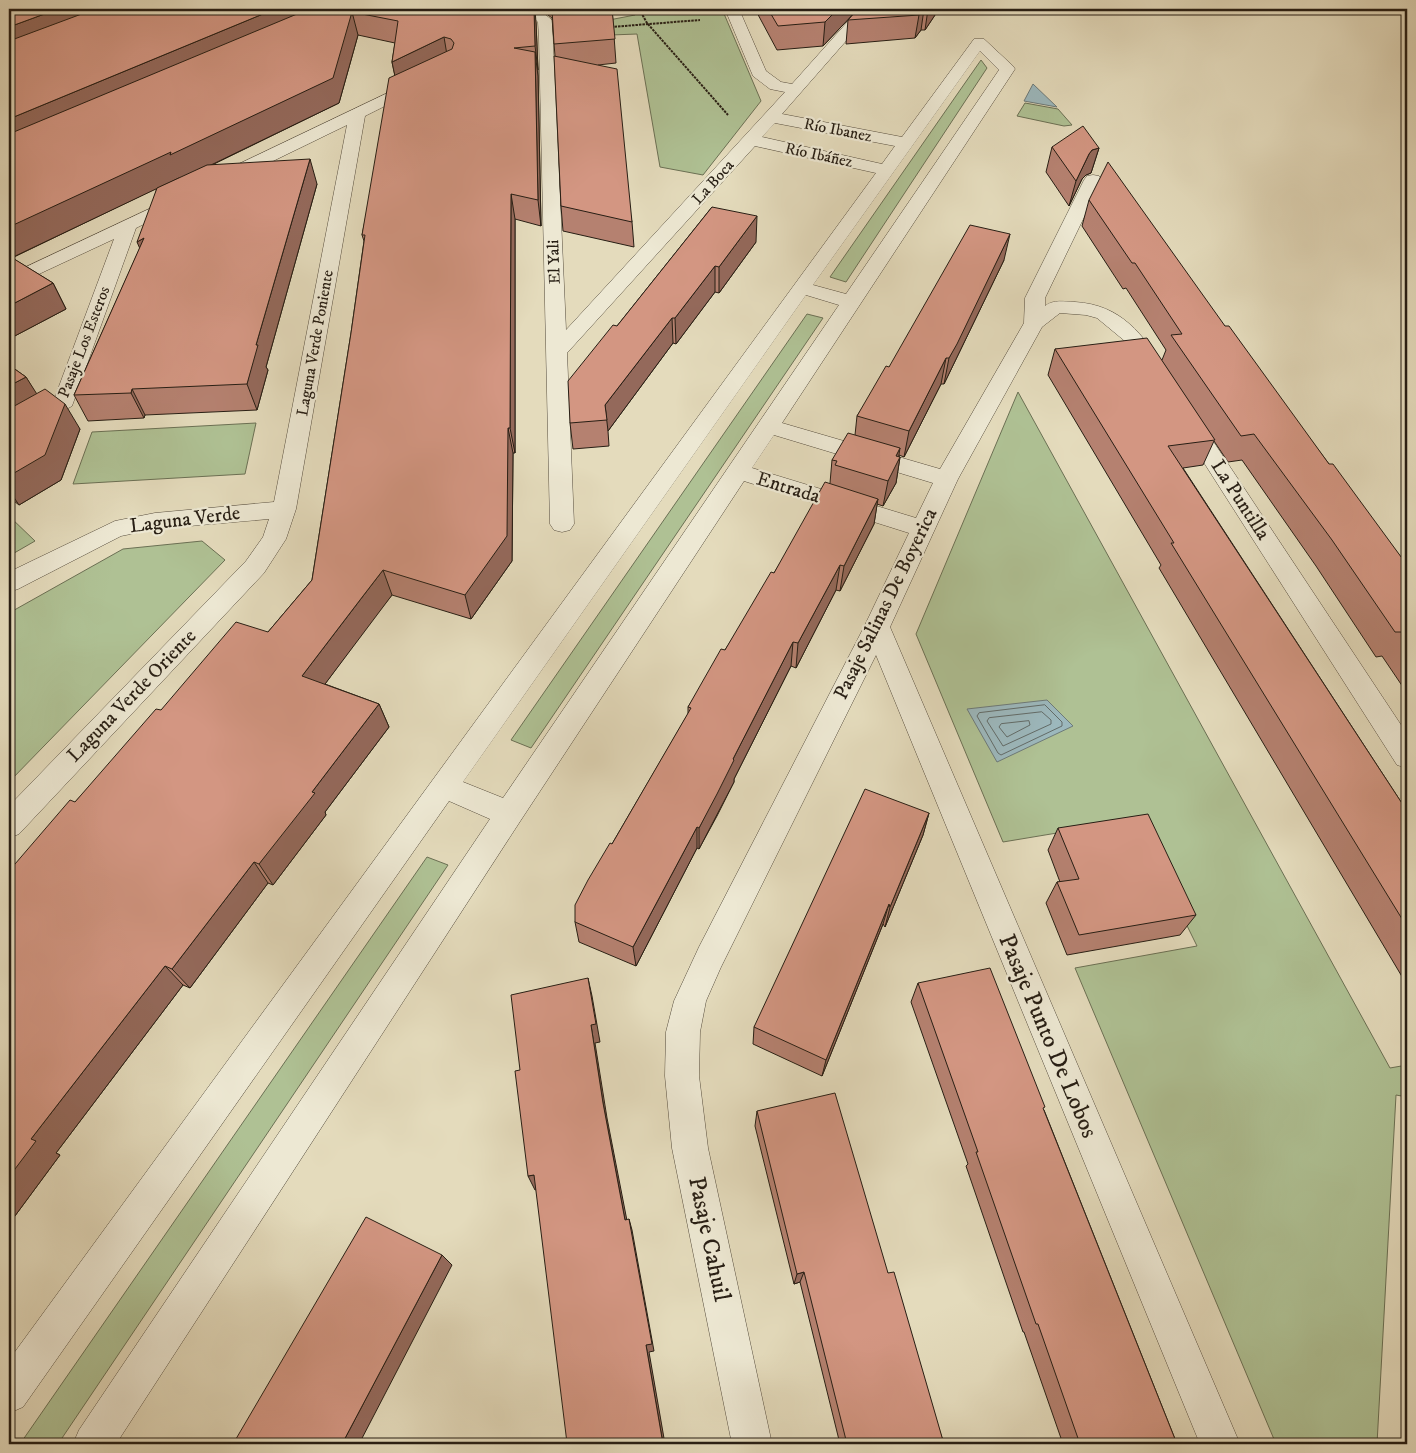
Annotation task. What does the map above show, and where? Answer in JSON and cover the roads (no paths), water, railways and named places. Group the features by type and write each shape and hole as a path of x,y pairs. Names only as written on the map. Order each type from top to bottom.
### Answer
{"street":[{"name":"El Yali","path":"528,9 545,20 546,34 562,524"},
{"name":"La Boca","path":"557,352 751,140 770,116 867,9"},
{"path":"734,13 759,73 776,86 795,89"},
{"path":"9,1393 443,786 980,42 1007,69 509,814 93,1444"},
{"path":"9,282 433,76"},
{"name":"Laguna Verde Poniente","path":"255,567 274,539 284,509 357,114"},
{"name":"Río Ibanez","path":"770,116 906,143"},
{"name":"Río Ibáñez","path":"751,140 888,170"},
{"name":"Pasaje Salinas De Boyerica","path":"683,1032 690,1001 710,957 877,627 946,479 1034,323 1035,298 1093,180"},
{"name":"Pasaje Los Esteros","path":"9,432 64,401 128,225"},
{"path":"802,288 852,302"},
{"name":"La Puntilla","path":"1034,323 1056,307 1088,309 1104,314 1134,338 1407,757"},
{"path":"769,426 946,479"},
{"name":"Entrada","path":"738,472 923,529"},
{"name":"Laguna Verde","path":"9,583 115,529 155,521 284,509"},
{"name":"Laguna Verde Oriente","path":"9,825 255,567"},
{"name":"Pasaje Punto De Lobos","path":"877,627 1220,1444"},
{"path":"443,786 509,814"},
{"name":"Pasaje Cahuil","path":"683,1032 682,1076 690,1148 752,1444"}],"water":[{"path":"1033,84 1057,107 1024,101"},
{"path":"1047,700 1073,726 997,762 967,709"}]}
